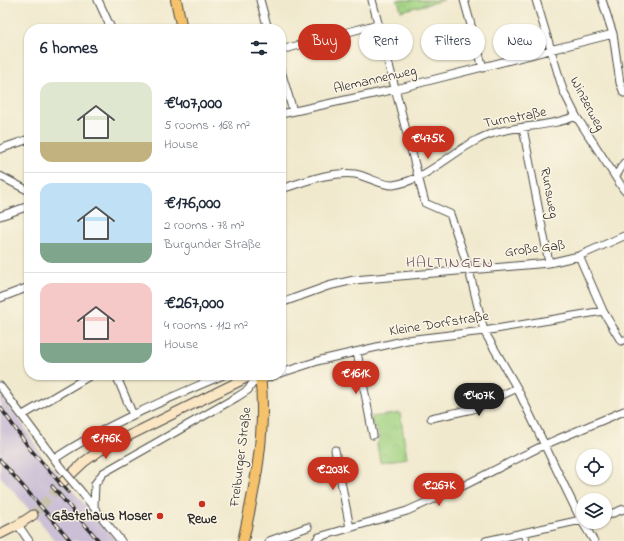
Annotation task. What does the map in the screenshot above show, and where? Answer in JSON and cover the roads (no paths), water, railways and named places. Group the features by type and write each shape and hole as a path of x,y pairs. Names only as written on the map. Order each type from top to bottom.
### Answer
{"main road":[{"path":"176,0 181,24"},
{"name":"Freiburger Straße","path":"243,541 259,455 262,400 259,380"}],"street":[{"path":"98,0 109,24"},
{"path":"260,0 267,24"},
{"path":"372,0 378,24"},
{"path":"464,0 483,68"},
{"name":"Winzerweg","path":"536,0 550,52 563,90 576,116 624,190"},
{"path":"602,0 613,34 620,83 624,93"},
{"path":"286,49 359,29"},
{"name":"Alemannenweg","path":"286,113 396,89 550,52 613,34"},
{"path":"388,60 425,204 450,214 468,270 484,331 518,388 544,445 576,505"},
{"path":"286,88 293,111"},
{"name":"Turnstraße","path":"286,187 336,174 355,174 392,185 418,178 479,138 500,132 564,121 576,116"},
{"name":"Runsweg","path":"523,128 549,263"},
{"path":"0,149 24,141"},
{"path":"616,176 624,163"},
{"path":"0,176 24,188"},
{"path":"0,216 24,208"},
{"name":"Große Gaß","path":"286,301 328,286 354,280 549,263 579,256 624,236"},
{"path":"579,256 603,311 621,341 624,340"},
{"path":"0,298 24,289"},
{"name":"Kleine Dorfstraße","path":"286,371 321,360 407,340 484,331 603,311"},
{"path":"357,352 373,435"},
{"path":"23,414 83,380"},
{"path":"118,380 133,415"},
{"path":"54,458 92,435 211,380"},
{"path":"63,482 84,462 102,449 249,380"},
{"path":"94,506 95,484 103,473 237,397 248,390 255,380"},
{"path":"0,386 23,414 60,468 94,506 121,541"},
{"path":"431,418 473,409 518,388"},
{"path":"316,541 319,537 407,511 463,486 544,445 624,411"},
{"path":"335,450 350,528"},
{"path":"612,513 624,509"},
{"path":"0,534 18,526 33,515"},
{"path":"488,541 524,532 576,523"},
{"path":"18,526 29,541"},
{"path":"269,541 308,527"},
{"path":"588,529 594,541"},
{"path":"524,532 526,541"}],"tunnel":[{"path":"33,515 63,482"}],"railway":[{"path":"0,407 30,449 68,492"},
{"path":"0,460 71,541"},
{"path":"52,486 99,541"}],"place":[{"name":"Rewe","path":"202,504"},
{"name":"Gästehaus Moser","path":"160,516"}],"district":[{"name":"HALTINGEN","path":"450,263"}]}
